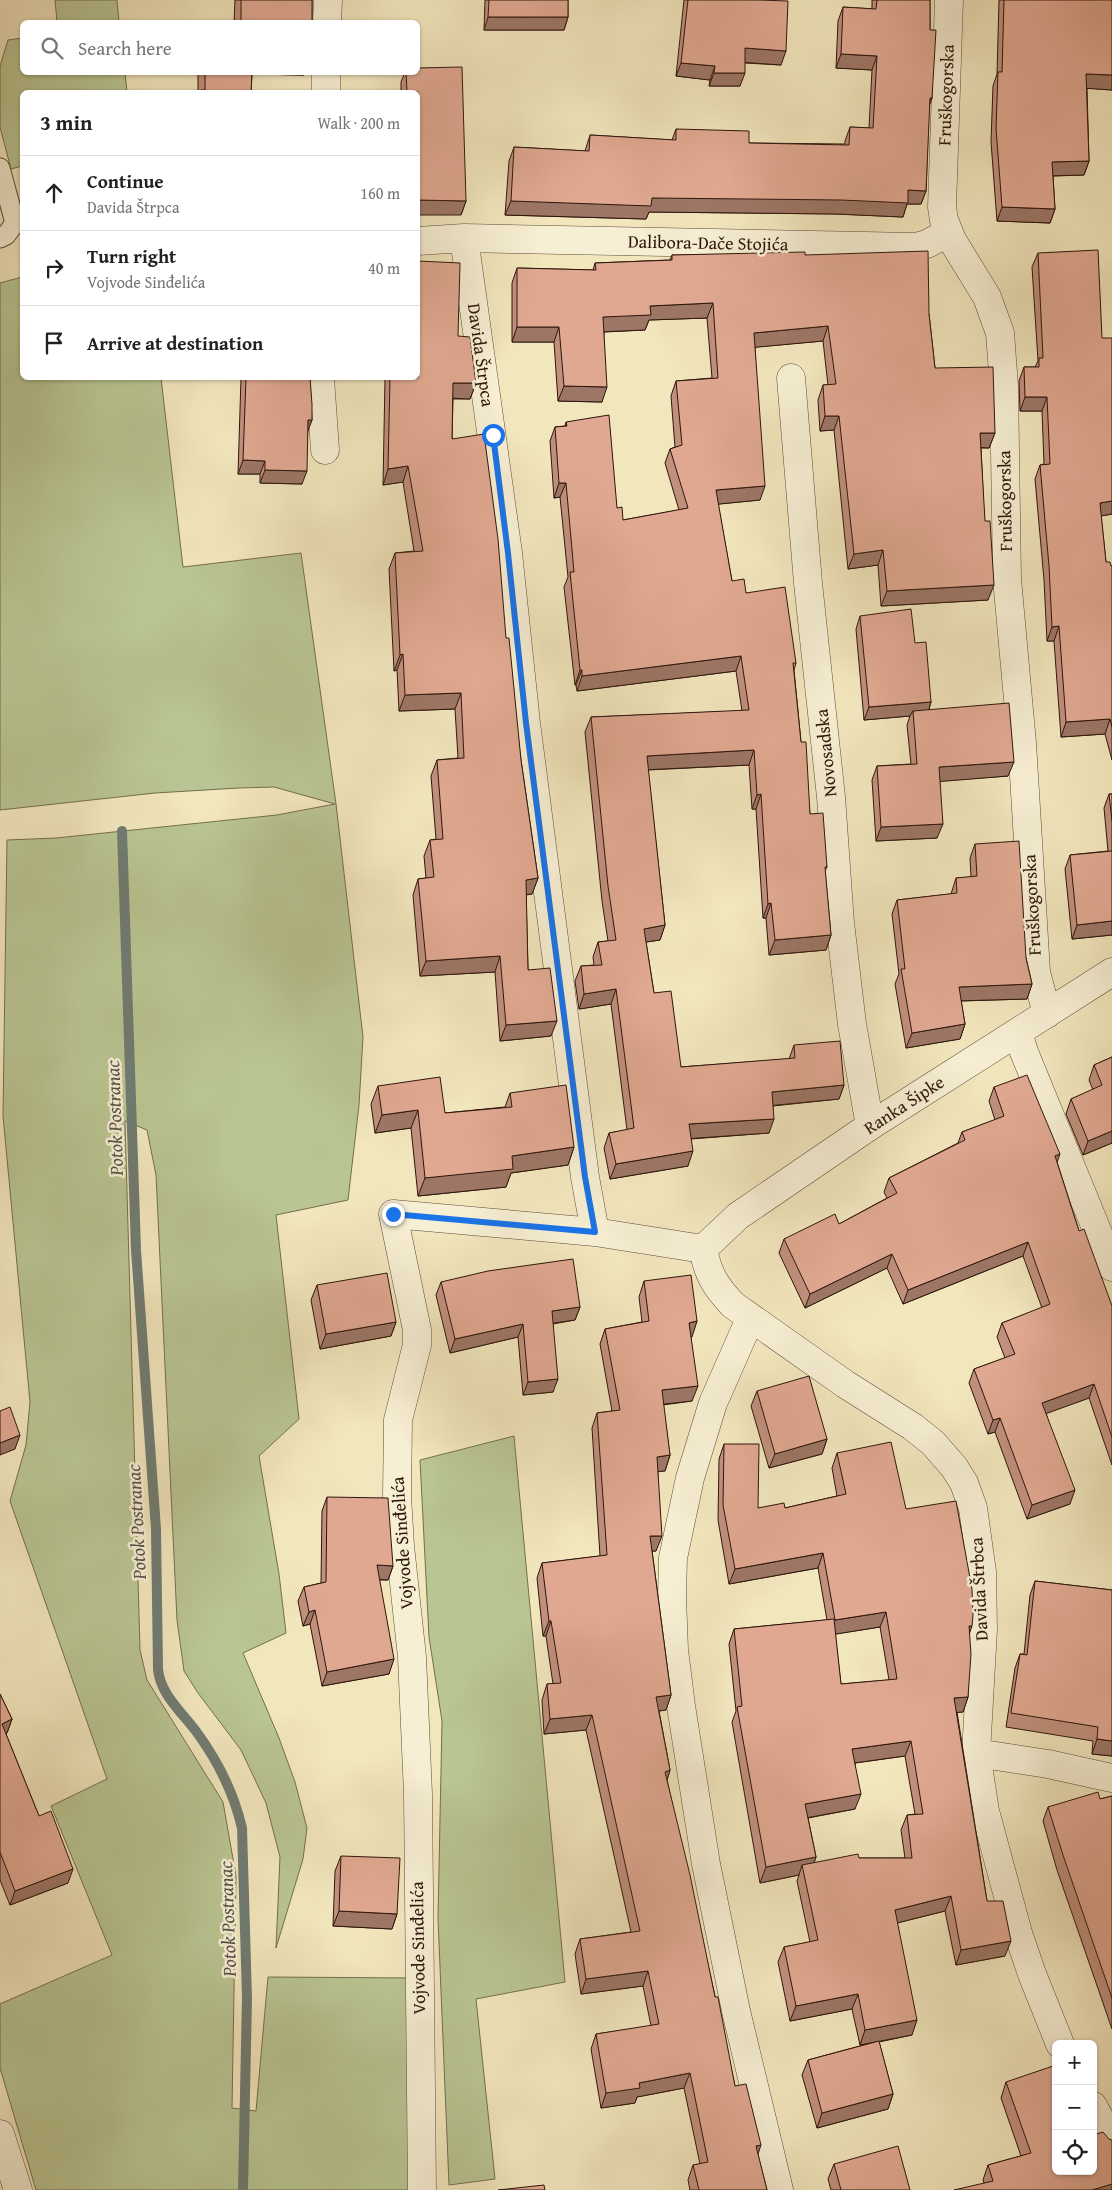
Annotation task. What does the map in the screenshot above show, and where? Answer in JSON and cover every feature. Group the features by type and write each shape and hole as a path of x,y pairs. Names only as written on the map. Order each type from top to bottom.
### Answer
{"street":[{"path":"327,20 328,0"},
{"name":"Fruškogorska","path":"950,0 942,207 944,220 949,232 988,297 1000,333 1004,386 1007,579 1022,744 1036,972 1047,1014"},
{"path":"326,75 326,90"},
{"name":"Dalibora-Dače Stojića","path":"464,238 915,247 927,244 949,232"},
{"path":"420,241 464,238"},
{"name":"Davida Štrpca","path":"464,238 506,534 526,723 583,1167 595,1232"},
{"name":"Novosadska","path":"791,378 808,583 831,797 840,923 852,1024 870,1126"},
{"path":"320,380 325,450"},
{"name":"Ranka Šipke","path":"703,1249 738,1216 870,1126 1112,972"},
{"path":"1018,1032 1024,1052 1112,1267"},
{"name":"Vojvode Sinđelića","path":"422,2190 418,1794 412,1657 400,1546 397,1480 398,1420 417,1345 416,1330 393,1214 595,1232 703,1249"},
{"name":"Davida Štrbca","path":"703,1249 710,1276 719,1290 733,1305 845,1384 913,1427 933,1443 954,1467 964,1483 973,1508 982,1572 983,1630 976,1753 985,1811 1018,1933 1058,2040"},
{"path":"750,1318 713,1403 690,1478 673,1558 672,1597 674,1650 680,1706 706,1864 736,2011 779,2190"},
{"path":"976,1753 1048,1764 1112,1778"},
{"path":"1097,2113 1112,2141"},
{"path":"0,2134 18,2190"}],"lane":[{"path":"0,168 15,222 6,234 0,238"}],"green space":[{"path":"55,0 117,0 119,20 57,20"},
{"path":"20,38 20,75 125,75 127,90 20,90 20,167 11,169 0,127 0,66 8,40"},
{"path":"20,278 20,380 161,380 183,567 301,553 336,804 363,1037 359,1105 348,1200 276,1215 299,1419 259,1456 279,1574 286,1633 243,1653 279,1738 295,1782 307,1828 303,1859 276,1948 280,1857 266,1803 241,1750 198,1693 184,1671 177,1620 156,1175 147,1130 125,1121 140,1650 147,1680 223,1802 236,1876 232,2108 256,2111 268,1977 415,1978 417,2190 36,2190 0,2068 0,2004 112,1955 51,1806 107,1779 10,1501 26,1445 30,1402 3,1116 7,840 56,838 277,815 335,804 274,787 155,793 0,810 0,283"},
{"path":"514,1436 565,1982 476,1999 495,2179 449,2185 438,1918 442,1721 429,1637 420,1460"}],"building":[{"path":"241,0 312,0 312,20 241,20"},
{"path":"489,0 568,0 568,17 488,17"},
{"path":"688,0 788,1 786,51 745,48 745,73 714,73 715,66 681,63"},
{"path":"877,0 930,0 930,30 936,30 932,98 930,98 926,191 908,190 908,203 841,200 652,198 651,206 511,201 514,147 589,151 590,135 676,140 676,129 749,131 749,143 849,145 850,127 873,128 877,56 841,54 843,7 876,9"},
{"path":"1004,0 1112,0 1112,75 1086,74 1089,161 1052,162 1055,209 1002,207 996,128 998,72 1002,72"},
{"path":"462,67 466,201 420,200 420,90 407,90 406,75 420,75 420,68"},
{"path":"205,75 252,75 251,90 205,90"},
{"path":"1098,250 1102,338 1112,338 1112,501 1100,503 1106,562 1110,562 1112,566 1112,727 1110,719 1066,722 1059,626 1052,627 1049,566 1040,465 1050,464 1047,397 1025,397 1024,367 1039,367 1039,358 1043,358 1038,253"},
{"path":"928,251 929,314 935,368 993,367 995,433 980,433 985,521 990,521 994,585 887,591 883,550 854,554 839,416 825,416 823,385 836,384 828,326 754,333 765,486 716,490 732,581 744,579 746,593 785,587 796,663 793,663 801,742 806,742 810,814 823,813 827,867 825,867 831,935 775,940 771,903 768,904 761,794 757,795 754,750 647,756 665,925 644,929 654,993 671,991 681,1067 795,1058 794,1045 840,1041 844,1085 772,1092 774,1119 689,1124 693,1151 616,1164 609,1133 634,1128 616,989 584,994 581,966 602,965 598,942 616,940 608,886 591,717 749,710 741,656 582,676 570,572 574,572 566,483 559,483 555,427 567,426 566,422 609,415 617,508 622,507 623,520 688,508 670,449 682,445 676,381 718,378 713,303 650,306 651,315 603,317 607,387 564,386 559,327 517,327 517,268 596,270 595,263 672,260 672,255 805,252 805,255"},
{"path":"420,261 460,263 458,336 470,337 476,383 453,383 452,439 484,434 498,539 506,638 509,638 521,760 538,878 526,880 528,970 550,968 557,1021 506,1025 500,956 426,961 418,879 434,877 430,840 443,839 437,760 464,758 461,693 405,695 403,654 400,655 395,553 423,551 408,466 388,469 390,380 420,380"},
{"path":"246,380 310,380 312,420 308,420 307,471 265,470 265,461 243,460"},
{"path":"911,609 915,643 926,642 931,702 869,707 860,616"},
{"path":"1009,703 1014,762 939,767 943,824 881,827 877,766 917,764 913,711"},
{"path":"1109,794 1112,794 1112,821"},
{"path":"1019,841 1026,958 1032,984 959,987 965,1024 912,1033 901,969 905,969 897,900 957,893 956,878 977,876 975,844"},
{"path":"1112,851 1112,921 1077,925 1070,855"},
{"path":"1112,1057 1112,1131 1088,1141 1071,1099 1102,1085 1094,1065"},
{"path":"1027,1075 1060,1154 1055,1156 1079,1231 1084,1229 1112,1306 1112,1437 1094,1384 1042,1403 1075,1490 1032,1505 1000,1418 993,1420 974,1369 1015,1354 1002,1323 1050,1304 1028,1242 908,1290 892,1254 810,1294 784,1239 835,1214 839,1224 897,1193 889,1178 965,1140 962,1132 1004,1116 994,1087"},
{"path":"440,1077 445,1113 512,1107 510,1093 566,1085 574,1147 512,1156 513,1169 425,1178 418,1110 382,1115 378,1086"},
{"path":"573,1259 580,1307 552,1311 558,1379 528,1382 523,1324 455,1339 441,1282 488,1271"},
{"path":"387,1273 396,1322 326,1334 317,1285"},
{"path":"691,1275 697,1321 689,1323 698,1386 662,1390 670,1455 657,1457 662,1536 650,1536 671,1695 656,1697 670,1770 665,1772 690,1875 715,1997 718,1997 735,2086 746,2084 761,2145 756,2146 767,2190 699,2190 693,2165 708,2162 690,2073 639,2083 640,2088 606,2093 596,2034 659,2024 648,1971 586,1979 580,1939 640,1931 592,1715 550,1719 547,1684 561,1683 551,1621 549,1621 542,1563 607,1555 597,1413 620,1410 605,1329 649,1321 644,1281"},
{"path":"809,1376 827,1439 775,1454 757,1391"},
{"path":"10,1407 20,1435 0,1443 0,1411"},
{"path":"891,1442 906,1509 956,1501 972,1589 973,1615 972,1626 969,1626 971,1654 968,1697 954,1698 987,1901 1003,1901 1011,1941 961,1950 951,1896 895,1910 917,2020 865,2030 858,1994 796,2006 784,1947 818,1940 802,1865 858,1854 859,1858 912,1858 907,1815 923,1814 911,1741 852,1749 861,1794 805,1804 816,1857 766,1867 737,1707 742,1706 734,1629 834,1619 841,1684 897,1679 886,1612 835,1620 823,1553 735,1569 723,1505 724,1444 759,1444 758,1508 784,1503 785,1508 846,1494 837,1453"},
{"path":"327,1497 388,1498 393,1566 377,1565 394,1659 327,1672 315,1610 309,1612 304,1587 326,1582"},
{"path":"1035,1581 1112,1590 1112,1741 1097,1739 1098,1727 1011,1713 1020,1654 1027,1655"},
{"path":"0,1694 12,1719 2,1724 39,1816 51,1811 73,1869 15,1891 0,1852"},
{"path":"1098,1792 1100,1799 1112,1796 1112,1998 1048,1807"},
{"path":"341,1856 400,1858 397,1914 339,1911"},
{"path":"879,2041 893,2094 822,2113 808,2060"},
{"path":"1052,2066 1052,2175 1097,2175 1097,2134 1103,2132 1112,2140 1112,2184 1092,2190 954,2190 993,2181 988,2165 1031,2153 1006,2082"},
{"path":"898,2146 910,2190 841,2190 834,2164"},
{"path":"544,2185 545,2190 498,2190"}],"waterway":[{"name":"Potok Postranac","path":"122,831 136,1250 156,1529 158,1669 163,1687 168,1696 213,1756 235,1803 242,1828 247,1998 243,2190"}],"route":[{"path":"393,1214 486,1224 595,1232 585,1177 526,723 493,435"}]}
